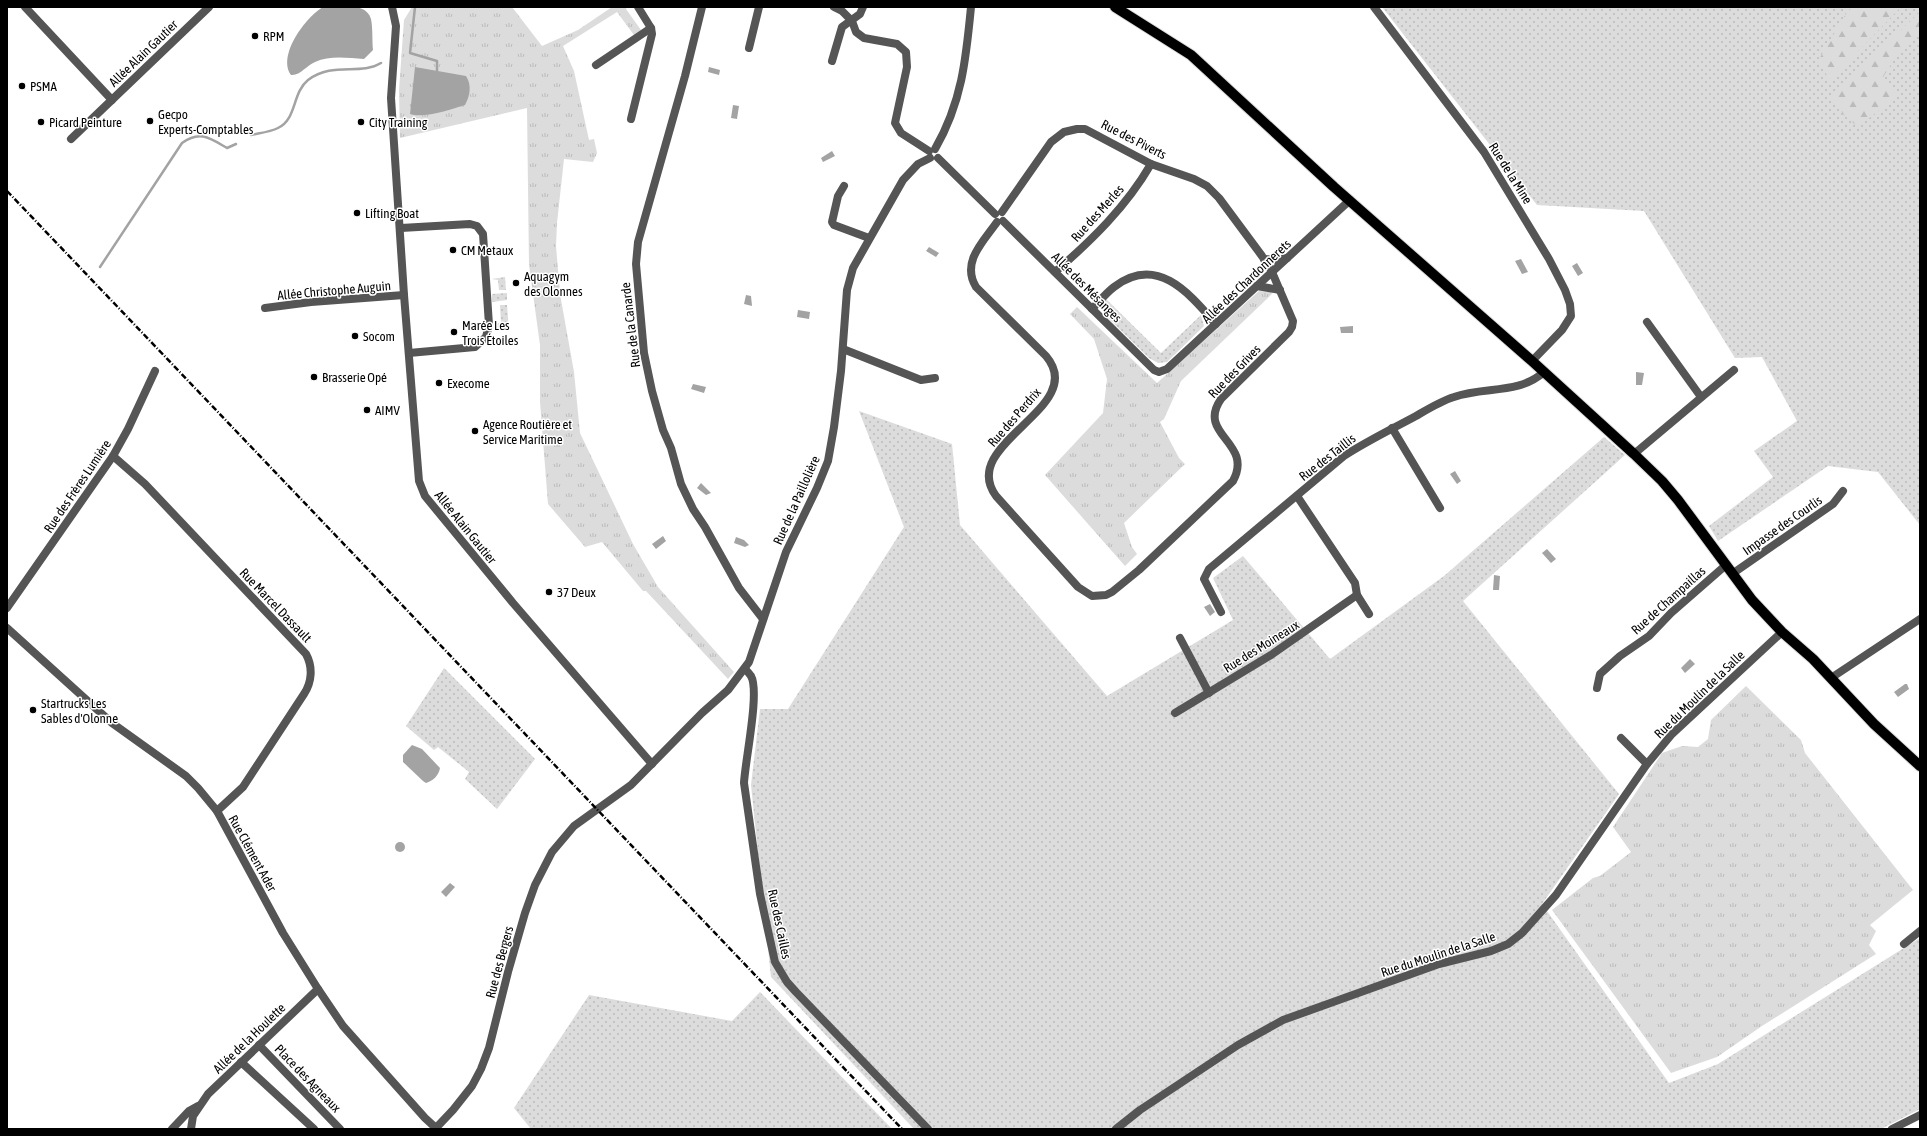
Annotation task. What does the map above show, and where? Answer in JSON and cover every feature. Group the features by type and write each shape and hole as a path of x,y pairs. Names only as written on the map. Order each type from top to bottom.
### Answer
{"main road":[{"path":"1115,7 1191,55 1350,200 1532,361 1634,454 1662,481 1678,500 1752,600 1782,632 1831,678 1874,724 1920,766"}],"street":[{"name":"Allée Alain Gautier","path":"25,7 112,100"},
{"name":"Allée Alain Gautier","path":"70,139 209,7"},
{"name":"Allée Alain Gautier","path":"392,7 396,26 391,98 401,228 404,295 419,481 425,496 513,603 652,764"},
{"path":"631,119 652,34 652,28 638,7"},
{"name":"Rue de la Canarde","path":"702,7 682,89 638,242 636,264 637,289 644,353 652,391 681,484 693,509 706,527 738,588 763,619"},
{"path":"748,48 759,7"},
{"name":"Allée des Mésanges","path":"834,7 842,11 852,21 856,32 864,38 897,44 906,52 907,67 895,123 901,133 933,154 1154,370"},
{"path":"832,61 842,27 860,14 864,7"},
{"name":"Rue de la Paillolière","path":"597,810 631,785 702,712 728,690 745,669 753,652 786,552 814,495 828,461 834,427 850,278 869,238 903,180 918,164 933,154 950,121 961,86 966,62 971,7"},
{"name":"Rue de la Mine","path":"1374,7 1484,152 1545,252 1565,290 1570,304 1571,316 1562,330 1532,361"},
{"path":"596,65 652,28"},
{"name":"Rue des Piverts","path":"999,217 1051,142 1064,132 1085,129 1092,131 1150,164 1194,179 1207,186 1219,198 1272,272"},
{"name":"Rue des Merles","path":"1055,272 1100,233 1128,198 1150,164"},
{"path":"844,186 838,196 832,222 834,225 869,238"},
{"name":"Allée des Chardonnerets","path":"1154,370 1159,372 1167,369 1350,200"},
{"name":"Rue des Perdrix","path":"999,217 972,259 970,272 972,280 976,287 1046,356 1055,370 1056,377 1055,385 1046,400 1002,448 991,463 988,476 989,485 996,496 1078,587 1086,593 1092,596 1106,595 1139,570"},
{"path":"401,228 470,224 477,226 483,234 488,319 486,337 475,347 409,353"},
{"path":"1264,259 1278,260 1288,258"},
{"name":"Rue des Grives","path":"1139,570 1228,488 1238,472 1239,462 1235,450 1219,431 1216,424 1215,409 1221,398 1281,341 1292,327 1293,321 1272,272"},
{"path":"1092,309 1119,284 1128,279 1150,275 1172,280 1185,289 1216,324"},
{"path":"1257,286 1280,290"},
{"name":"Allée Christophe Auguin","path":"265,308 311,302 404,295"},
{"path":"1647,322 1701,397"},
{"path":"842,349 921,380 936,378"},
{"path":"1634,454 1734,370"},
{"name":"Rue des Frères Lumière","path":"7,608 113,456 156,372"},
{"name":"Rue des Taillis","path":"1221,612 1204,579 1210,569 1344,456 1392,428 1454,397 1476,392 1510,389 1522,386 1544,372"},
{"path":"1392,428 1440,508"},
{"name":"Rue Marcel Dassault","path":"113,456 150,490 306,654 309,660 310,680 304,694 242,787 217,811"},
{"name":"Impasse des Courlis","path":"1732,574 1833,504 1843,491"},
{"path":"1297,496 1355,583 1357,595 1369,614"},
{"name":"Rue de Champaillas","path":"1597,688 1600,674 1620,656 1649,636 1670,613 1726,565"},
{"name":"Rue des Moineaux","path":"1176,713 1272,655 1357,595"},
{"path":"1831,678 1920,619"},
{"name":"Rue Clément Ader","path":"7,628 112,723 186,776 217,811 283,933 343,1026 436,1129"},
{"name":"Rue du Moulin de la Salle","path":"1116,1129 1140,1110 1238,1045 1283,1020 1439,964 1491,951 1508,944 1522,933 1556,895 1647,764 1672,734 1782,632"},
{"path":"1180,638 1209,693"},
{"name":"Rue des Cailles","path":"745,669 751,677 753,687 752,722 744,769 744,783 758,880 775,962 787,982 928,1129"},
{"path":"1621,738 1647,764"},
{"name":"Rue des Bergers","path":"436,1129 472,1086 481,1069 489,1048 523,920 535,885 552,852 564,836 574,826 597,810"},
{"path":"1904,944 1920,931"},
{"name":"Allée de la Houlette","path":"191,1129 193,1116 199,1106 241,1062 318,989"},
{"name":"Place des Agneaux","path":"259,1045 340,1129"},
{"path":"241,1062 314,1129"},
{"name":"Allée de la Houlette","path":"172,1129 189,1111 199,1106"},
{"path":"1892,1129 1920,1115"}],"green space":[{"path":"412,7 512,7 542,46 578,30 612,7 627,7 626,9 641,30 634,35 617,12 563,46 574,71 589,140 594,139 597,153 593,162 564,159 556,246 560,294 574,372 580,433 633,544 658,587 734,672 728,679 646,591 643,591 602,542 585,547 548,504 540,402 540,345 529,265 527,108 400,138 399,90 404,20"},
{"path":"1382,7 1920,7 1920,525 1878,472 1828,466 1718,541 1709,526 1773,477 1754,451 1797,421 1762,357 1735,358 1644,211 1537,205"},
{"path":"1853,7 1901,7 1830,80 1818,61 1847,12"},
{"path":"1920,12 1920,36 1917,35 1901,49 1883,77 1897,96 1858,127 1844,115 1830,97"},
{"path":"505,277 506,290 499,290 498,280 492,279"},
{"path":"1259,291 1274,292 1181,381 1164,419 1160,422 1179,458 1185,464 1124,523 1132,547 1137,554 1125,566 1045,475 1103,413 1107,379 1094,339 1070,314 1077,307 1157,383"},
{"path":"507,293 507,300 492,302 492,294"},
{"path":"1106,299 1161,353 1201,315 1204,326 1167,362 1158,363 1149,358 1103,313 1102,303"},
{"path":"500,305 507,305 509,330 498,331 494,329 494,323 501,323"},
{"path":"859,411 952,444 960,525 1107,696 1233,620 1213,578 1243,556 1330,659 1444,576 1604,437 1625,455 1463,601 1619,794 1542,904 1669,1083 1718,1064 1920,938 1920,1109 1881,1129 914,1129 771,977 751,785 760,709 788,709 904,527"},
{"path":"444,668 535,759 497,809 465,779 469,772 438,747 434,750 406,726"},
{"path":"1746,686 1801,740 1805,753 1913,890 1870,925 1876,931 1869,945 1876,954 1762,1026 1717,1057 1671,1073 1552,910 1593,878 1600,876 1631,852 1613,827 1662,753 1682,746 1698,747 1708,739 1711,720"},
{"path":"760,992 892,1129 531,1129 514,1108 589,995 732,1021"}],"shaded area":[{"path":"350,6 357,7 368,13 372,23 373,50 364,59 327,58 312,63 297,74 291,75 288,67 290,47 295,37 309,19 323,7"},
{"path":"415,67 466,76 470,90 465,105 430,114 410,114"},
{"path":"709,67 720,70 719,75 708,72"},
{"path":"733,105 739,106 737,119 731,118"},
{"path":"832,151 835,156 823,162 821,158"},
{"path":"929,247 939,253 936,257 926,251"},
{"path":"1521,259 1528,272 1522,274 1515,261"},
{"path":"1577,263 1583,273 1578,276 1572,266"},
{"path":"746,295 751,296 752,306 744,304"},
{"path":"798,310 810,312 809,319 797,317"},
{"path":"1353,326 1353,333 1341,333 1340,327"},
{"path":"1636,372 1644,373 1642,385 1636,385"},
{"path":"693,384 706,387 704,393 691,389"},
{"path":"1455,471 1461,481 1457,484 1450,474"},
{"path":"701,483 711,493 706,495 697,488"},
{"path":"663,536 666,541 656,549 652,544"},
{"path":"736,537 744,540 749,545 745,547 734,543"},
{"path":"1547,549 1556,559 1551,563 1542,553"},
{"path":"1494,575 1500,576 1499,590 1493,590"},
{"path":"1210,604 1215,612 1210,616 1204,607"},
{"path":"1690,659 1695,664 1685,673 1681,668"},
{"path":"1907,684 1909,689 1898,697 1894,692"},
{"path":"412,745 422,749 440,768 437,775 429,782 426,783 423,781 403,762 403,755"},
{"path":"400,842 405,847 400,852 395,847"},
{"path":"450,883 455,887 446,897 441,892"}],"waterway":[{"path":"415,7 410,53 437,61 437,71"},
{"path":"251,135 272,130 284,124 292,112 303,85 317,74 327,71 373,67 381,63"},
{"path":"100,267 182,143 188,139 200,136 215,141 227,148 236,144"}],"railway":[{"path":"7,191 902,1129"}],"place":[{"name":"RPM","path":"255,36"},
{"name":"PSMA","path":"22,86"},
{"name":"Gecpo Experts-Comptables","path":"150,121"},
{"name":"Picard Peinture","path":"41,122"},
{"name":"City Training","path":"361,122"},
{"name":"Lifting Boat","path":"357,213"},
{"name":"CM Metaux","path":"453,250"},
{"name":"Aquagym des Olonnes","path":"516,283"},
{"name":"Marée Les Trois Étoiles","path":"454,332"},
{"name":"Socom","path":"355,336"},
{"name":"Brasserie Opé","path":"314,377"},
{"name":"Execome","path":"439,383"},
{"name":"AIMV","path":"367,410"},
{"name":"Agence Routière et Service Maritime","path":"475,431"},
{"name":"37 Deux","path":"549,592"},
{"name":"Startrucks Les Sables d'Olonne","path":"33,710"}]}
